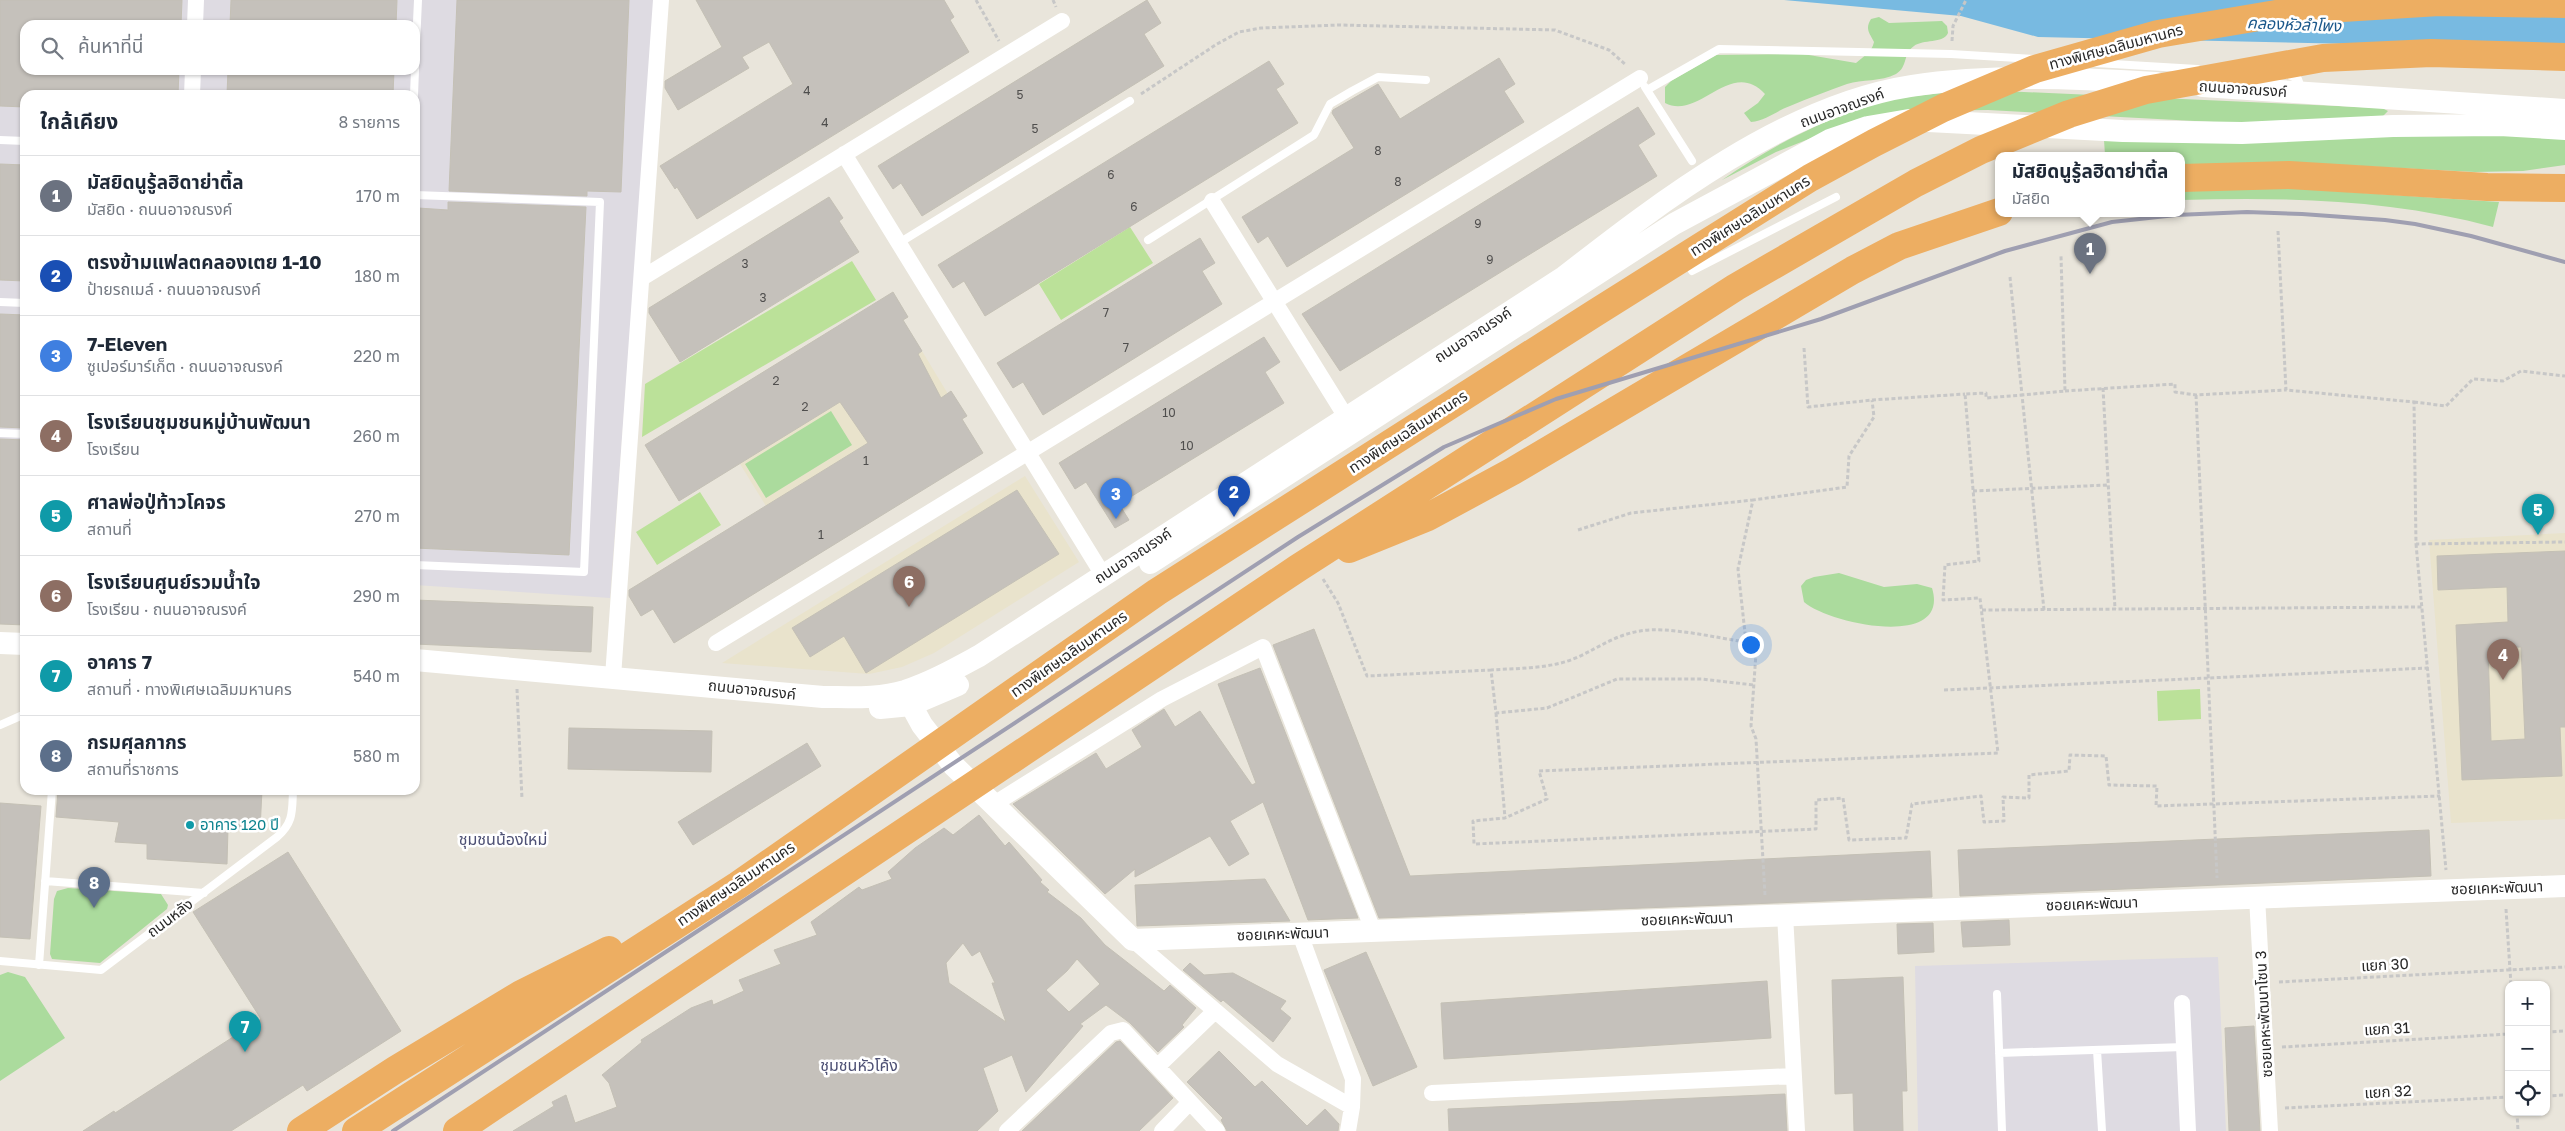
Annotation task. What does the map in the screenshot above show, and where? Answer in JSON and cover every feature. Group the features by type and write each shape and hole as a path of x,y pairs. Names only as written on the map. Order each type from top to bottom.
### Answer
{"highway":[{"name":"ทางพิเศษเฉลิมมหานคร","path":"356,1131 738,885 1166,587 1802,183 1943,108 2035,69 2158,34 2201,26 2294,11 2439,2 2565,4"},
{"path":"457,1131 1736,287 1916,183 1981,150 2042,123 2146,90 2323,58 2431,53 2565,57"},
{"path":"2185,178 2289,175 2487,187 2565,188"},
{"path":"1309,570 1428,517 1513,471 1853,270 1900,246 1995,213"},
{"path":"301,1131 395,1070 521,994 738,885"}],"main road":[{"name":"ถนนอาจณรงค์","path":"420,676 516,681 852,710 907,698 969,679 1350,424 1564,277 1624,230 1742,153 1820,113 1865,97 1910,86 1964,80 2014,79 2146,82 2565,110"},
{"name":"ถนนอาจณรงค์","path":"420,660 613,676 824,697 907,698 938,678 980,656 1103,575 1674,224 1830,140 1868,127 1908,120 2123,131 2232,133 2303,132 2393,126 2500,125 2565,129"},
{"path":"0,643 20,644"},
{"path":"0,658 20,659"},
{"path":"907,698 922,724 947,758 1133,940"},
{"name":"ซอยเคหะพัฒนา","path":"1133,940 2565,886"}],"street":[{"path":"195,20 196,0"},
{"path":"613,676 661,0"},
{"path":"642,278 1062,21"},
{"path":"192,90 193,75"},
{"path":"716,643 1274,301 1643,84"},
{"path":"844,154 1103,575"},
{"path":"1212,201 1350,424"},
{"path":"994,804 1162,699 1263,647 1373,930"},
{"name":"ซอยเคหะพัฒนาโซน 3","path":"2256,897 2270,1131"},
{"path":"1776,915 1797,1131"},
{"path":"1300,934 1353,1079 1352,1108 1348,1131"},
{"path":"1133,940 1277,1064 1352,1108"},
{"path":"2182,1003 2188,1131"},
{"path":"1158,1066 1215,1011"},
{"path":"1007,1131 1115,1031 1127,1032 1217,1131"},
{"path":"1432,1093 1793,1076"},
{"path":"1162,1131 1190,1102"}],"lane":[{"path":"417,20 418,0"},
{"path":"1692,161 1643,84 1719,49 1951,54 2290,75 2298,79 2302,86 2302,92"},
{"path":"414,90 415,75"},
{"path":"1148,240 1314,135 1330,104 1352,91 1378,77 1426,80"},
{"path":"898,243 1130,102"},
{"path":"0,140 20,141"},
{"path":"420,195 600,202 584,572 420,565"},
{"path":"1692,271 1836,197"},
{"path":"0,302 20,303"},
{"path":"0,432 20,434"},
{"path":"0,725 20,716"},
{"path":"39,965 52,795"},
{"name":"ถนนหลัง","path":"0,961 101,970 288,828 293,795"},
{"path":"45,881 204,893"},
{"path":"1997,994 2002,1131"},
{"path":"1999,1053 2184,1047"},
{"path":"2097,1050 2102,1131"}],"path":[{"path":"976,0 1007,55"},
{"path":"1953,26 1966,0"},
{"path":"1130,102 1217,44 1239,32 1261,28 1340,25 1555,30 1610,50 1643,84"},
{"path":"2278,231 2286,390"},
{"path":"2061,256 2065,392"},
{"path":"2010,277 2044,610"},
{"path":"1804,348 1808,407 1872,400 1965,394 1986,393 1986,398 2175,384 2175,392 2196,395 2286,390 2446,406 2473,379 2503,382 2521,371 2565,376"},
{"path":"2103,388 2115,610"},
{"path":"1965,394 1979,561 1945,565 1943,600 1980,598 1998,753 1539,771 1547,799 1505,818 1473,821 1474,844 1762,833 1816,829 1816,800 1843,798 1849,840 1906,838 1912,804 1981,796 1984,822 2004,822 2003,798 2029,798 2029,775 2069,771 2070,755 2106,756 2109,785 2157,786 2156,806 2440,796"},
{"path":"2196,395 2218,899"},
{"path":"1578,530 1631,513 1753,500 1847,487 1849,456 1874,418 1872,400"},
{"path":"2414,402 2416,544 2448,890"},
{"path":"1973,490 2107,485"},
{"path":"1746,642 1738,569 1753,500"},
{"path":"2416,544 2565,542"},
{"path":"1309,570 1338,603 1367,676 1536,667 1576,658 1610,639 1641,631 1657,630 1746,642 1754,645 1756,653 1751,726 1756,739 1762,833 1776,915"},
{"path":"1982,610 2422,607"},
{"path":"1944,690 2428,668"},
{"path":"1492,670 1505,818"},
{"path":"1496,713 1547,708 1616,679 1702,679 1754,685"},
{"path":"516,681 522,799"},
{"path":"2505,888 2511,981"},
{"name":"แยก 30","path":"2262,983 2565,967"},
{"path":"2550,1032 2565,1031"},
{"name":"แยก 31","path":"2266,1048 2505,1034"},
{"path":"2550,1096 2565,1095"},
{"name":"แยก 32","path":"2269,1109 2505,1097"},
{"path":"2518,1116 2518,1131"}],"shaded area":[{"path":"0,0 655,0 610,598 420,585 420,90 20,90 20,564 0,564"},
{"path":"922,351 948,394 766,506 740,464"},
{"path":"1025,476 1079,562 934,653 902,667 869,674 722,663"},
{"path":"2565,533 2565,819 2451,823 2429,540"},
{"path":"2218,957 2226,1131 1918,1131 1915,966"}],"green space":[{"path":"1879,17 1889,23 1942,21 1947,26 1948,33 1942,39 1914,46 1908,52 1900,71 1890,77 1847,84 1756,121 1751,122 1744,113 1758,103 1765,94 1752,85 1740,82 1727,85 1690,104 1678,106 1665,103 1665,87 1671,81 1716,55 1803,54 1856,63 1873,46 1874,42 1868,30 1868,25 1871,19"},
{"path":"2003,91 2382,108 2388,111 2382,117 2232,123 1988,110 1909,111 1819,135 1776,152 1722,180 1759,156 1798,135 1838,117 1879,103 1894,99 1956,92"},
{"path":"2500,135 2565,139 2565,165 2523,171 2475,172 2284,162 2185,165 2185,152 2105,152 2104,140 2242,143 2393,136"},
{"path":"2288,188 2499,202 2493,227 2455,218 2377,205 2299,200 2185,200 2185,191"},
{"path":"1130,227 1153,263 1061,320 1039,284"},
{"path":"852,261 876,300 642,437 645,384"},
{"path":"831,411 852,445 766,498 745,464"},
{"path":"700,492 721,525 657,565 636,532"},
{"path":"1839,573 1884,587 1917,584 1932,588 1933,607 1924,619 1906,625 1885,626 1860,624 1837,618 1817,610 1804,602 1801,586 1806,580"},
{"path":"2200,689 2201,719 2158,721 2157,691"},
{"path":"68,888 161,894 168,905 167,909 100,963 52,959 50,954 54,899 57,891"},
{"path":"8,972 25,977 65,1038 0,1081 0,975"}],"water":[{"name":"คลองหัวลำโพง","path":"1784,0 2565,0 2565,51 2534,48 2038,37 1961,16"}],"building":[{"path":"0,0 182,0 181,20 20,20 20,75 179,75 178,90 20,90 20,107 0,106"},
{"path":"231,0 397,0 396,20 230,20"},
{"path":"457,0 629,0 621,192 587,191 587,196 449,191"},
{"path":"696,0 944,0 954,17 950,20 969,52 697,219 677,187 675,189 660,166 793,84 769,42 742,57 749,68 678,110 665,88 665,81 722,47"},
{"path":"1147,0 1161,23 1144,34 1164,66 922,216 901,183 893,189 878,166"},
{"path":"1499,58 1515,84 1504,91 1524,122 1287,267 1268,236 1258,243 1242,217 1354,148 1332,113 1333,110 1378,84 1400,119"},
{"path":"1269,61 1284,84 1276,89 1298,123 985,316 964,281 953,288 938,265"},
{"path":"228,75 394,75 393,90 227,90"},
{"path":"1638,107 1655,134 1638,145 1657,176 1340,371 1302,314"},
{"path":"0,164 20,165 20,281 0,280"},
{"path":"829,197 843,218 839,221 859,252 680,362 649,313 649,308"},
{"path":"448,202 586,207 569,555 420,548 420,208 448,210"},
{"path":"1200,238 1215,263 1202,271 1222,304 1043,415 1023,382 1013,388 997,363"},
{"path":"893,292 908,317 903,320 922,351 918,354 941,398 951,391 967,416 962,419 983,453 674,643 653,609 641,616 629,596 629,590 868,443 840,402 679,501 645,445"},
{"path":"0,314 20,315 20,428 0,427"},
{"path":"1264,337 1280,362 1265,372 1284,403 1119,504 1129,520 1115,528 1086,482 1075,489 1059,463"},
{"path":"0,439 20,440 20,625 0,624"},
{"path":"1017,490 1059,554 866,673 844,636 810,657 792,628"},
{"path":"2565,551 2565,727 2560,727 2562,776 2462,780 2456,625 2508,622 2507,587 2438,590 2437,556","holes":["2521,647 2525,739 2491,741 2488,648"]},
{"path":"420,600 593,607 591,652 420,644"},
{"path":"1314,629 1410,876 1930,851 1932,897 1379,918 1273,645"},
{"path":"1260,668 1358,918 1308,920 1263,802 1230,821 1249,854 1229,866 1210,836 1135,877 1135,869 1105,894 1013,804 1096,753 1106,769 1142,747 1132,730 1164,709 1175,727 1200,711 1252,785 1256,783 1218,684"},
{"path":"569,728 712,731 711,772 568,769"},
{"path":"807,743 821,766 693,845 678,822"},
{"name":"อาคาร 120 ปี","path":"58,795 262,795 260,830 228,828 227,864 147,859 147,844 115,842 119,822 56,817"},
{"path":"0,803 41,806 30,939 0,937"},
{"path":"979,815 1005,846 1009,842 1042,880 1040,882 1049,890 1047,892 1081,918 1105,945 1164,991 1170,985 1196,1008 1182,1025 1184,1027 1158,1052 1130,1023 1106,1005 1080,1024 1083,1026 1026,1092 1012,1055 983,1068 998,1111 977,1131 513,1131 554,1106 552,1102 566,1095 575,1123 617,1107 609,1083 602,1075 642,1042 641,1040 691,1008 712,1000 713,1005 744,991 739,980 781,964 774,950 817,935 811,922 859,887 862,890 892,879 888,872 915,848 944,828 953,835","holes":["963,943 972,956 980,951 995,983 992,983 1006,1022 949,983 946,963","1077,959 1100,984 1069,1012 1046,990"]},
{"path":"2429,830 2431,876 1960,896 1958,850"},
{"path":"288,852 401,1031 307,1091 303,1085 231,1131 83,1131 114,1111 115,1113 261,1019 193,912"},
{"path":"1265,879 1290,921 1137,926 1135,885"},
{"path":"2009,920 2010,945 1963,947 1961,922"},
{"path":"1933,923 1934,952 1898,954 1897,924"},
{"path":"1366,952 1417,1067 1373,1086 1324,970"},
{"path":"1190,963 1204,975 1233,973 1286,1001 1280,1009 1291,1018 1273,1042 1223,1000 1221,1002 1183,970"},
{"path":"1903,977 1907,1091 1902,1091 1903,1131 1854,1131 1853,1093 1835,1094 1832,980"},
{"path":"1767,981 1771,1038 1444,1059 1441,1003"},
{"path":"2254,1026 2260,1131 2229,1131 2225,1028"},
{"path":"1120,1041 1173,1098 1139,1131 1022,1131 1116,1042"},
{"path":"1219,1051 1255,1087 1262,1081 1307,1126 1325,1109 1339,1124 1338,1131 1227,1131 1221,1120 1223,1118 1187,1082"},
{"path":"1785,1094 1787,1131 1449,1131 1448,1109"}],"railway":[{"path":"2185,215 2247,212 2385,220 2415,224 2471,236 2565,262"},
{"path":"393,1131 1298,537 1444,447 1556,399 1821,319 2005,251 2112,222 2158,217"}],"place":[{"name":"มัสยิดนูรู้ลฮิดาย่าติ้ล","path":"2090,274"},
{"name":"ตรงข้ามแฟลตคลองเตย 1-10","path":"1234,517"},
{"name":"7-Eleven","path":"1116,519"},
{"name":"ศาลพ่อปู่ท้าวโคจร","path":"2538,535"},
{"name":"โรงเรียนศูนย์รวมน้ำใจ","path":"909,607"},
{"name":"โรงเรียนชุมชนหมู่บ้านพัฒนา","path":"2503,680"},
{"name":"อาคาร 120 ปี","path":"190,825"},
{"name":"กรมศุลกากร","path":"94,908"},
{"name":"อาคาร 7","path":"245,1052"}],"district":[{"name":"ชุมชนน้องใหม่","path":"503,839"},
{"name":"ชุมชนหัวโค้ง","path":"859,1065"}]}
